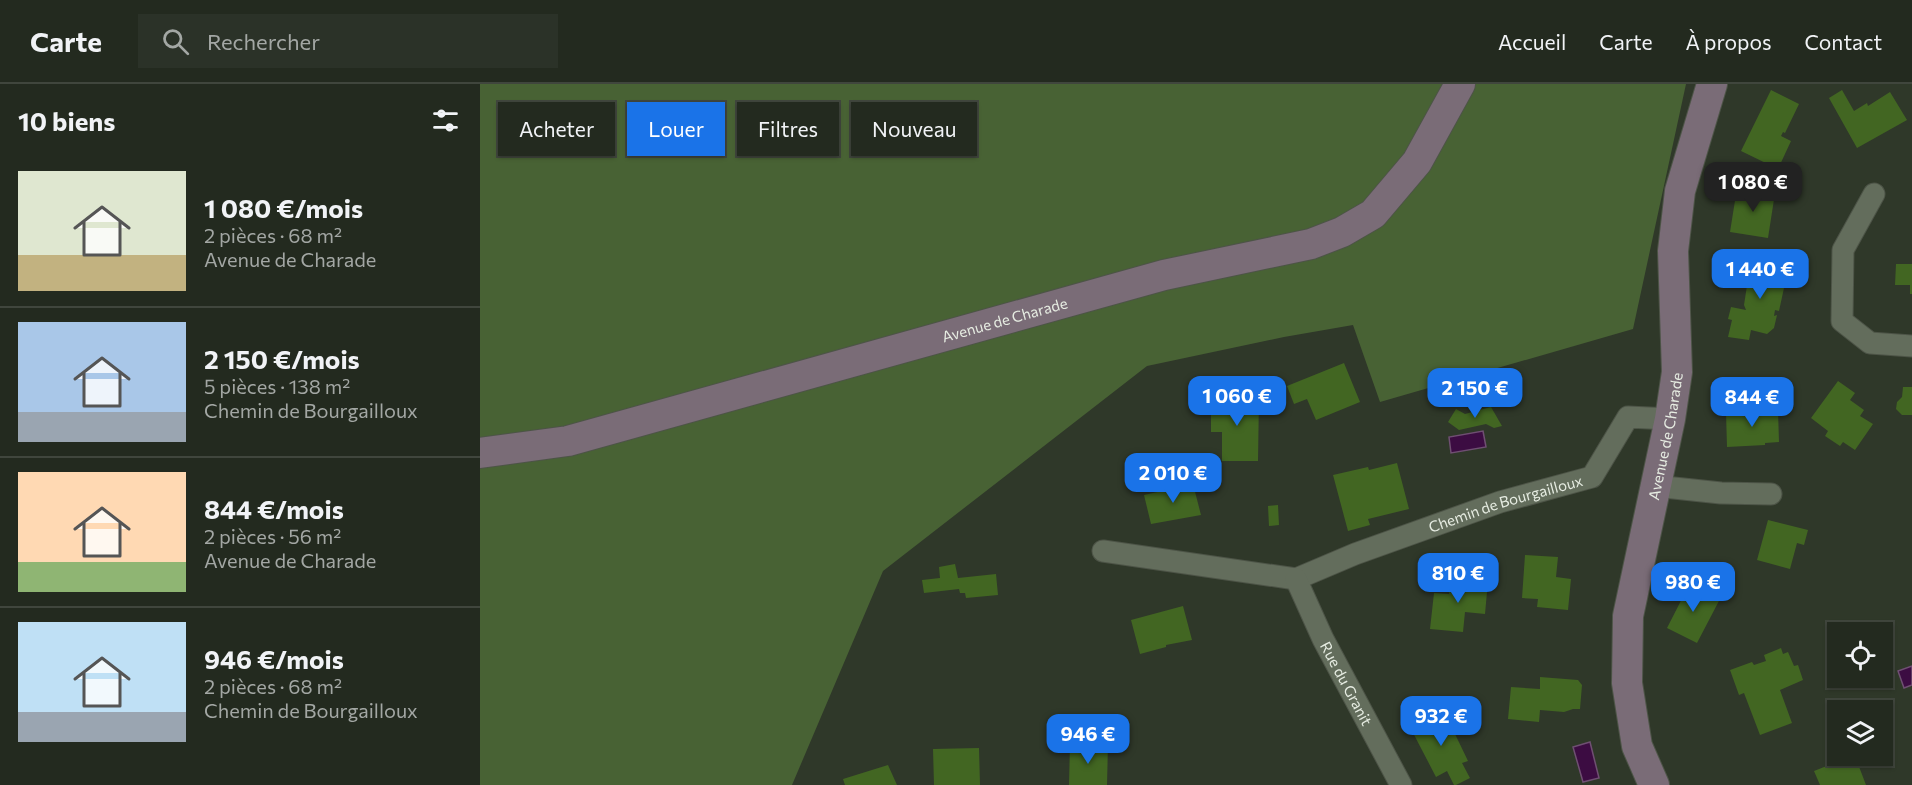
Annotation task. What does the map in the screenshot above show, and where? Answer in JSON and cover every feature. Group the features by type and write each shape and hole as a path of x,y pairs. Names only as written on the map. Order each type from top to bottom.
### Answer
{"street":[{"name":"Avenue de Charade","path":"480,453 568,441 1164,276 1311,244 1342,232 1373,214 1417,162 1460,84"},
{"name":"Avenue de Charade","path":"1654,785 1637,746 1627,683 1628,616 1670,419 1677,372 1673,251 1680,191 1712,84"},
{"path":"1874,194 1843,250 1842,321 1870,343 1912,346"},
{"name":"Chemin de Bourgailloux","path":"1296,579 1355,554 1500,502 1592,477 1628,417 1670,419"},
{"path":"1655,486 1721,493 1771,494"},
{"path":"1103,551 1296,579"},
{"name":"Rue du Granit","path":"1296,579 1323,639 1401,785"}],"green space":[{"path":"480,84 1686,84 1633,329 1380,402 1353,325 1147,366 883,571 792,785 480,785"}],"shaded area":[{"path":"1483,431 1486,447 1451,453 1449,437"},
{"path":"1912,666 1912,685 1904,688 1898,671"},
{"path":"1590,742 1599,778 1583,782 1573,747"}],"building":[{"path":"1771,90 1799,104 1785,133 1783,132 1781,136 1791,141 1778,169 1741,151"},
{"path":"1842,90 1854,111 1867,103 1868,106 1890,92 1907,120 1857,148 1829,98"},
{"path":"1737,188 1775,193 1768,238 1730,232"},
{"path":"1754,259 1789,265 1779,311 1775,310 1774,316 1777,315 1774,328 1767,334 1751,330 1749,340 1728,337 1732,320 1728,319 1731,307 1746,310 1744,305 1748,279 1751,280"},
{"path":"1896,264 1912,264 1912,294 1910,294 1910,285 1895,285"},
{"path":"1344,363 1360,402 1316,420 1307,399 1294,404 1287,386"},
{"path":"1838,381 1855,393 1850,400 1864,410 1860,416 1873,424 1855,450 1843,442 1840,446 1825,436 1828,431 1811,418"},
{"path":"1903,387 1912,387 1912,415 1902,415 1896,409 1897,402 1902,397"},
{"path":"1211,397 1259,398 1258,461 1222,461 1222,432 1211,432"},
{"path":"1491,407 1502,426 1494,428 1486,424 1459,430 1448,422 1456,409 1465,414"},
{"path":"1778,410 1779,442 1727,447 1726,413"},
{"path":"1397,463 1409,509 1368,519 1370,525 1348,531 1333,475"},
{"path":"1193,484 1201,515 1151,524 1144,495"},
{"path":"1278,505 1279,525 1269,526 1268,506"},
{"path":"1768,520 1808,530 1804,545 1797,543 1790,569 1757,560"},
{"path":"1525,555 1558,557 1556,577 1571,579 1568,610 1537,607 1538,599 1522,598"},
{"path":"955,564 958,578 996,574 998,595 966,598 965,593 960,593 959,589 924,593 922,580 940,578 939,567"},
{"path":"1451,578 1488,581 1485,614 1465,612 1463,632 1430,629 1434,593 1449,594"},
{"path":"1690,583 1720,599 1697,643 1667,628"},
{"path":"1183,606 1192,640 1166,645 1166,647 1140,654 1131,620"},
{"path":"1781,648 1783,654 1788,652 1794,666 1798,665 1803,680 1780,690 1792,723 1760,735 1744,693 1739,695 1730,670 1752,662 1754,665 1766,661 1764,655"},
{"path":"1540,677 1578,680 1582,685 1580,709 1564,712 1540,710 1539,722 1508,719 1511,687 1540,689"},
{"path":"1443,709 1468,761 1462,763 1470,778 1456,785 1447,771 1436,777 1410,727"},
{"path":"1070,744 1108,745 1107,785 1069,785"},
{"path":"979,748 980,785 934,785 933,749"},
{"path":"888,765 897,785 845,785 843,779"},
{"path":"1827,766 1859,766 1866,785 1820,785 1814,771"}]}
